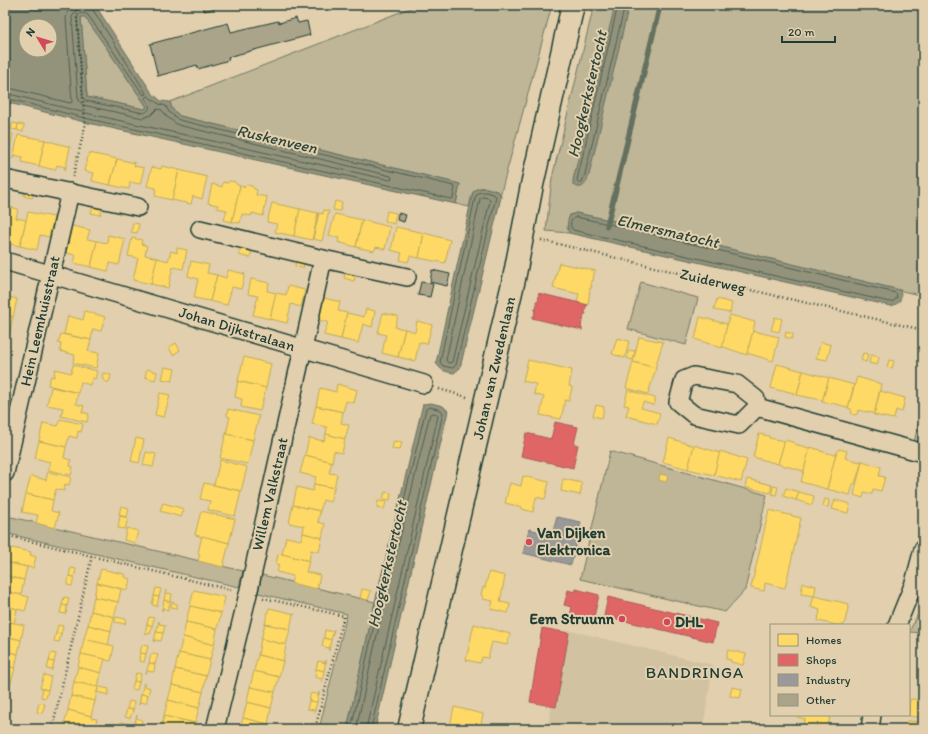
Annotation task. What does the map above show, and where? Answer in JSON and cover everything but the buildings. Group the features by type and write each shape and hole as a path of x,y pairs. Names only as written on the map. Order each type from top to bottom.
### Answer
{"main road":[{"name":"Johan van Zwedenlaan","path":"409,729 514,279 533,177 573,5"}],"street":[{"path":"5,179 138,207"},
{"name":"Hein Leemhuisstraat","path":"5,473 70,192"},
{"path":"200,229 323,259 407,277"},
{"name":"Willem Valkstraat","path":"215,729 248,594 323,259"},
{"name":"Johan Dijkstralaan","path":"5,261 424,384"},
{"path":"757,407 923,453"},
{"path":"898,624 914,583 923,549"},
{"path":"870,729 872,716"}],"path":[{"path":"70,192 85,126 76,5"},
{"name":"Zuiderweg","path":"522,235 923,330"},
{"path":"424,384 469,398"},
{"path":"5,535 344,616 315,729"},
{"path":"52,729 92,556"}],"shaded area":[{"path":"418,5 552,5 500,196 499,192 489,188 481,188 474,191 472,194 469,207 456,204 460,184 180,116 172,109 170,102"},
{"path":"594,5 923,5 923,296 576,213 570,215 567,227 569,233 546,231 552,178"},
{"path":"85,16 147,107 144,109 87,97 81,17"},
{"path":"641,282 698,298 686,345 628,329"},
{"path":"923,405 923,444 914,442"},
{"path":"610,451 767,495 745,590 725,612 580,579"},
{"path":"7,516 243,571 239,587 5,533"},
{"path":"262,575 375,602 347,729 319,729 347,614 258,593"},
{"path":"923,604 923,633 910,632"},
{"path":"568,630 713,665 703,729 547,729"}],"water":[{"path":"5,5 97,5 97,8 152,93 161,101 170,102 172,109 180,116 460,184 456,204 88,123 5,102","holes":["81,17 85,17 147,107 144,109 87,97"]},
{"path":"615,5 629,5 589,175 584,186 576,187 573,185 573,180"},
{"path":"486,188 499,192 501,197 460,368 454,373 444,371 436,363 473,192 477,189"},
{"path":"576,213 900,290 901,298 900,301 891,306 569,233 569,217 570,215"},
{"name":"Hoogkerkstertocht","path":"431,403 443,406 448,411 375,729 347,729 375,602 423,404"}],"waterway":[{"name":"Elmersmatocht","path":"607,226 660,5"}],"place":[{"name":"Van Dijken Elektronica","path":"529,542"},
{"name":"Eem Struunn","path":"622,619"},
{"name":"DHL","path":"667,622"}],"district":[{"name":"BANDRINGA","path":"695,672"}],"water label":[{"name":"Ruskenveen","path":"277,139"}]}
